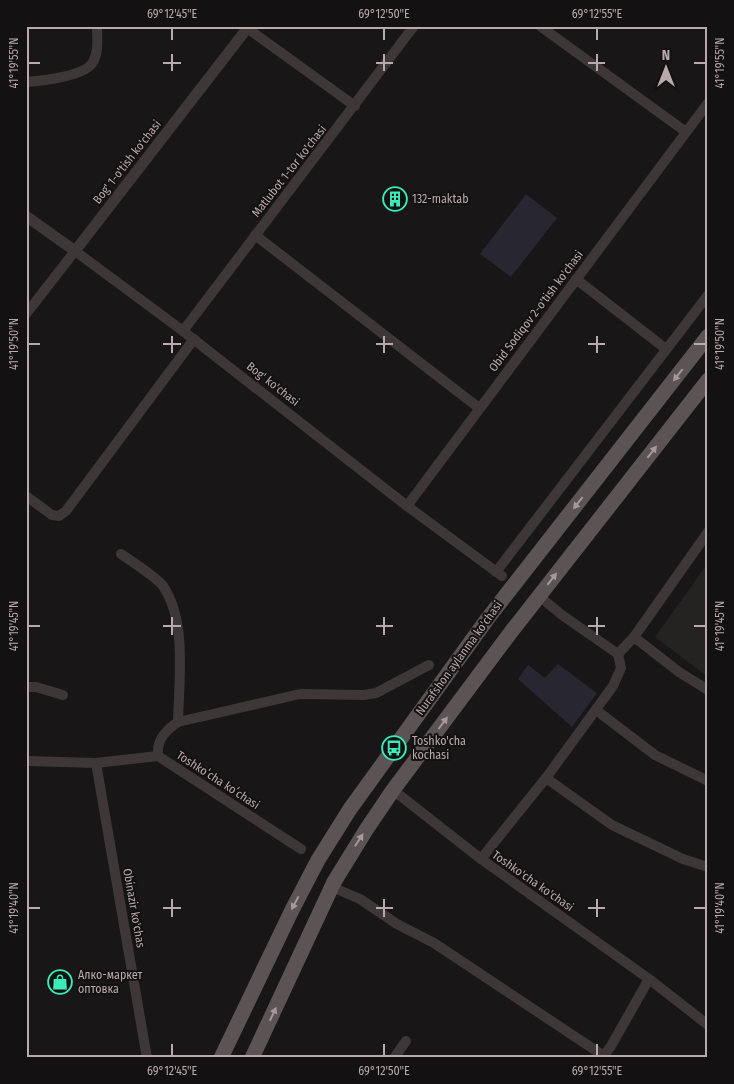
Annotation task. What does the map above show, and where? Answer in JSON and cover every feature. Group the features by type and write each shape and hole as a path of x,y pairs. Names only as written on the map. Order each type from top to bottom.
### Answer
{"main road":[{"name":"Nurafshon aylanma ko'chasi","path":"221,1058 292,910 318,860 345,817 488,618 708,336"},
{"name":"Nurafshon aylanma ko'chasi","path":"252,1058 345,861 393,790 539,596 708,380"}],"street":[{"path":"26,82 39,82 65,76 82,71 92,64 96,52 98,26"},
{"name":"Matlubot 1-tor ko'chasi","path":"183,331 414,26"},
{"path":"540,26 686,132"},
{"path":"248,27 354,106"},
{"name":"Bog' 1-o'tish ko'chasi","path":"26,314 248,27"},
{"name":"Obid Sodiqov 2-o'tish ko'chasi","path":"407,506 708,104"},
{"name":"Bog' ko'chasi","path":"26,216 194,339 407,506 499,574 666,349"},
{"path":"255,235 479,408"},
{"path":"576,279 666,349 708,295"},
{"path":"26,496 52,515 59,516 66,511 194,339"},
{"path":"618,654 634,637 708,532"},
{"path":"121,554 163,585 174,609 178,639 178,722"},
{"path":"481,859 546,778 596,710 617,679 621,668 618,654 562,615 539,596"},
{"path":"634,637 679,672 708,690"},
{"path":"158,756 157,747 162,736 170,727 178,722 300,694 364,695 376,693 429,665"},
{"path":"26,687 36,687 63,695"},
{"path":"596,710 655,755 708,781"},
{"name":"Toshkoʻcha koʻchasi","path":"26,761 36,763 96,763 158,756 301,849"},
{"name":"Obinazir ko'chas","path":"96,763 147,1058"},
{"path":"546,778 612,825 682,859 708,867"},
{"name":"Toshko'cha ko'chasi","path":"393,790 481,859 650,979 708,1025"},
{"path":"332,887 360,899 398,924 434,943 603,1057 650,979"},
{"path":"394,1058 406,1041"}],"shaded area":[{"path":"526,194 557,218 511,277 480,254"},
{"path":"708,563 708,677 655,637"},
{"path":"558,664 597,693 572,727 518,679 528,665 545,678"}],"place":[{"name":"132-maktab","path":"395,199"},
{"name":"Toshko'cha kochasi","path":"394,748"},
{"name":"Алко-маркет оптовка","path":"60,982"}]}
